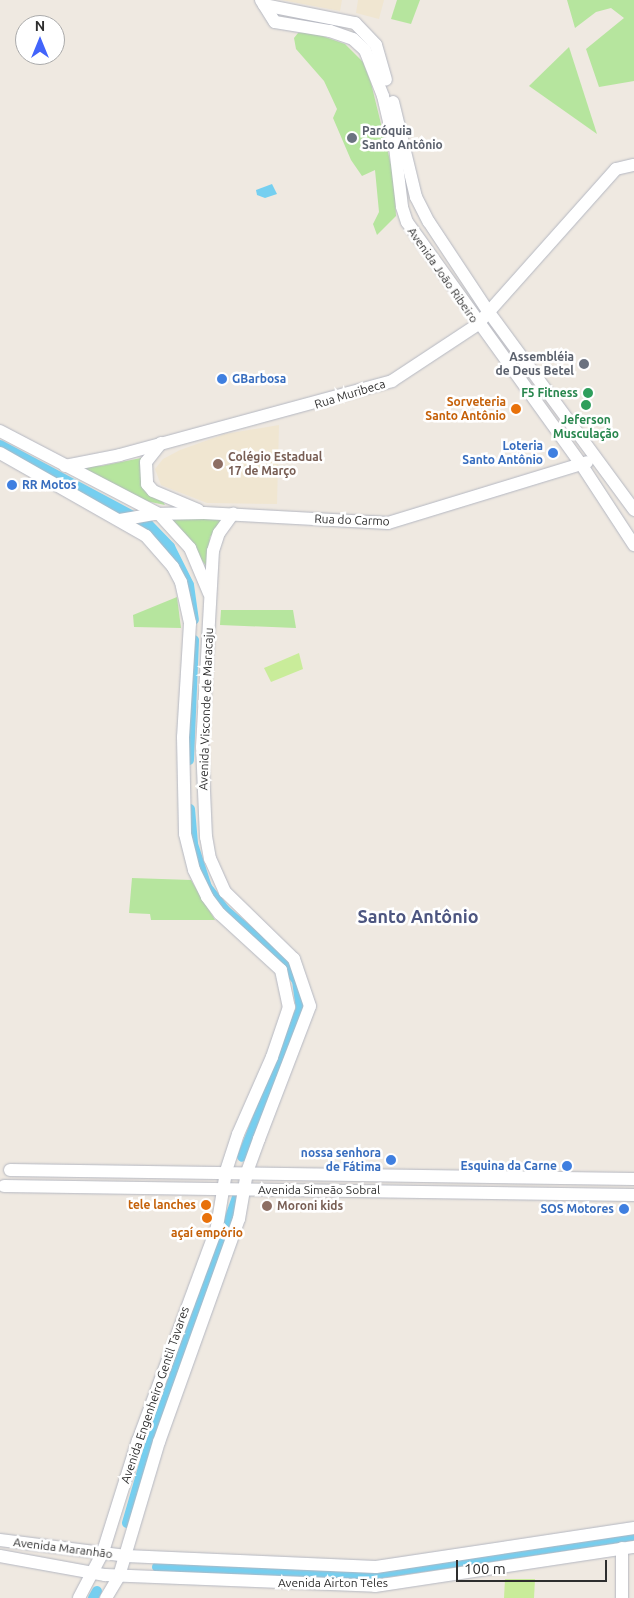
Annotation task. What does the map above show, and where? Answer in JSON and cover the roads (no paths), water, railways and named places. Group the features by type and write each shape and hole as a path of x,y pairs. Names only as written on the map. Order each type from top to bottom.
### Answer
{"main road":[{"name":"Avenida João Ribeiro","path":"263,3 355,23 376,45 416,197 429,222 488,311 634,510"},
{"name":"Avenida João Ribeiro","path":"263,3 275,22 353,39 364,50 375,71 389,121 404,215 478,325 581,464 634,545"},
{"name":"Rua Muribeca","path":"65,466 161,444 392,381 478,325 488,311 616,169 634,165"},
{"name":"Avenida Visconde de Maracaju","path":"0,431 156,514 190,548 211,600 202,776 210,859 225,892 294,959 310,1006 247,1172"},
{"path":"161,444 146,462 147,484 160,494 204,513"},
{"name":"Avenida Visconde de Maracaju","path":"0,454 125,519 146,536 168,558 181,582 188,608 189,676 183,776 185,834 194,870 216,909 281,970 288,992 289,1007 238,1134 226,1172 225,1190"},
{"name":"Rua do Carmo","path":"125,519 156,514 204,513 388,524 596,458"},
{"path":"211,600 214,546 233,514"},
{"name":"Avenida Simeão Sobral","path":"10,1170 634,1179"},
{"name":"Avenida Engenheiro Gentil Tavares","path":"119,1576 159,1442 236,1227 246,1190 247,1172"},
{"name":"Avenida Simeão Sobral","path":"4,1186 634,1195"},
{"name":"Avenida Engenheiro Gentil Tavares","path":"79,1598 103,1552 141,1431 217,1227 225,1190"},
{"name":"Avenida Airton Teles","path":"126,1556 376,1566 634,1528"},
{"name":"Avenida Maranhão","path":"0,1540 126,1556"},
{"path":"622,1598 628,1547"},
{"name":"Avenida Airton Teles","path":"93,1573 119,1576 375,1586 628,1547"},
{"name":"Avenida Maranhão","path":"0,1556 93,1573"},
{"path":"106,1598 119,1576"}],"water":[{"path":"272,184 277,194 265,198 257,195 256,190"}],"waterway":[{"path":"0,445 148,524 170,547 189,585 194,620"},
{"path":"189,760 194,640"},
{"path":"190,809 193,844 207,887 225,910 279,957 297,981 301,1008 242,1157"},
{"path":"127,1523 149,1447 238,1194"},
{"path":"157,1567 355,1577 634,1536"},
{"path":"93,1598 97,1591"}],"place":[{"name":"Paróquia Santo Antônio","path":"352,138"},
{"name":"Assembléia de Deus Betel","path":"584,364"},
{"name":"GBarbosa","path":"222,379"},
{"name":"F5 Fitness","path":"588,393"},
{"name":"Jeferson Musculação","path":"586,405"},
{"name":"Sorveteria Santo Antônio","path":"516,409"},
{"name":"Loteria Santo Antônio","path":"553,453"},
{"name":"Colégio Estadual 17 de Março","path":"218,464"},
{"name":"RR Motos","path":"12,485"},
{"name":"nossa senhora de Fátima","path":"391,1160"},
{"name":"Esquina da Carne","path":"567,1166"},
{"name":"tele lanches","path":"206,1205"},
{"name":"Moroni kids","path":"267,1206"},
{"name":"SOS Motores","path":"624,1209"},
{"name":"açaí empório","path":"207,1218"}],"district":[{"name":"Santo Antônio","path":"418,916"}]}
